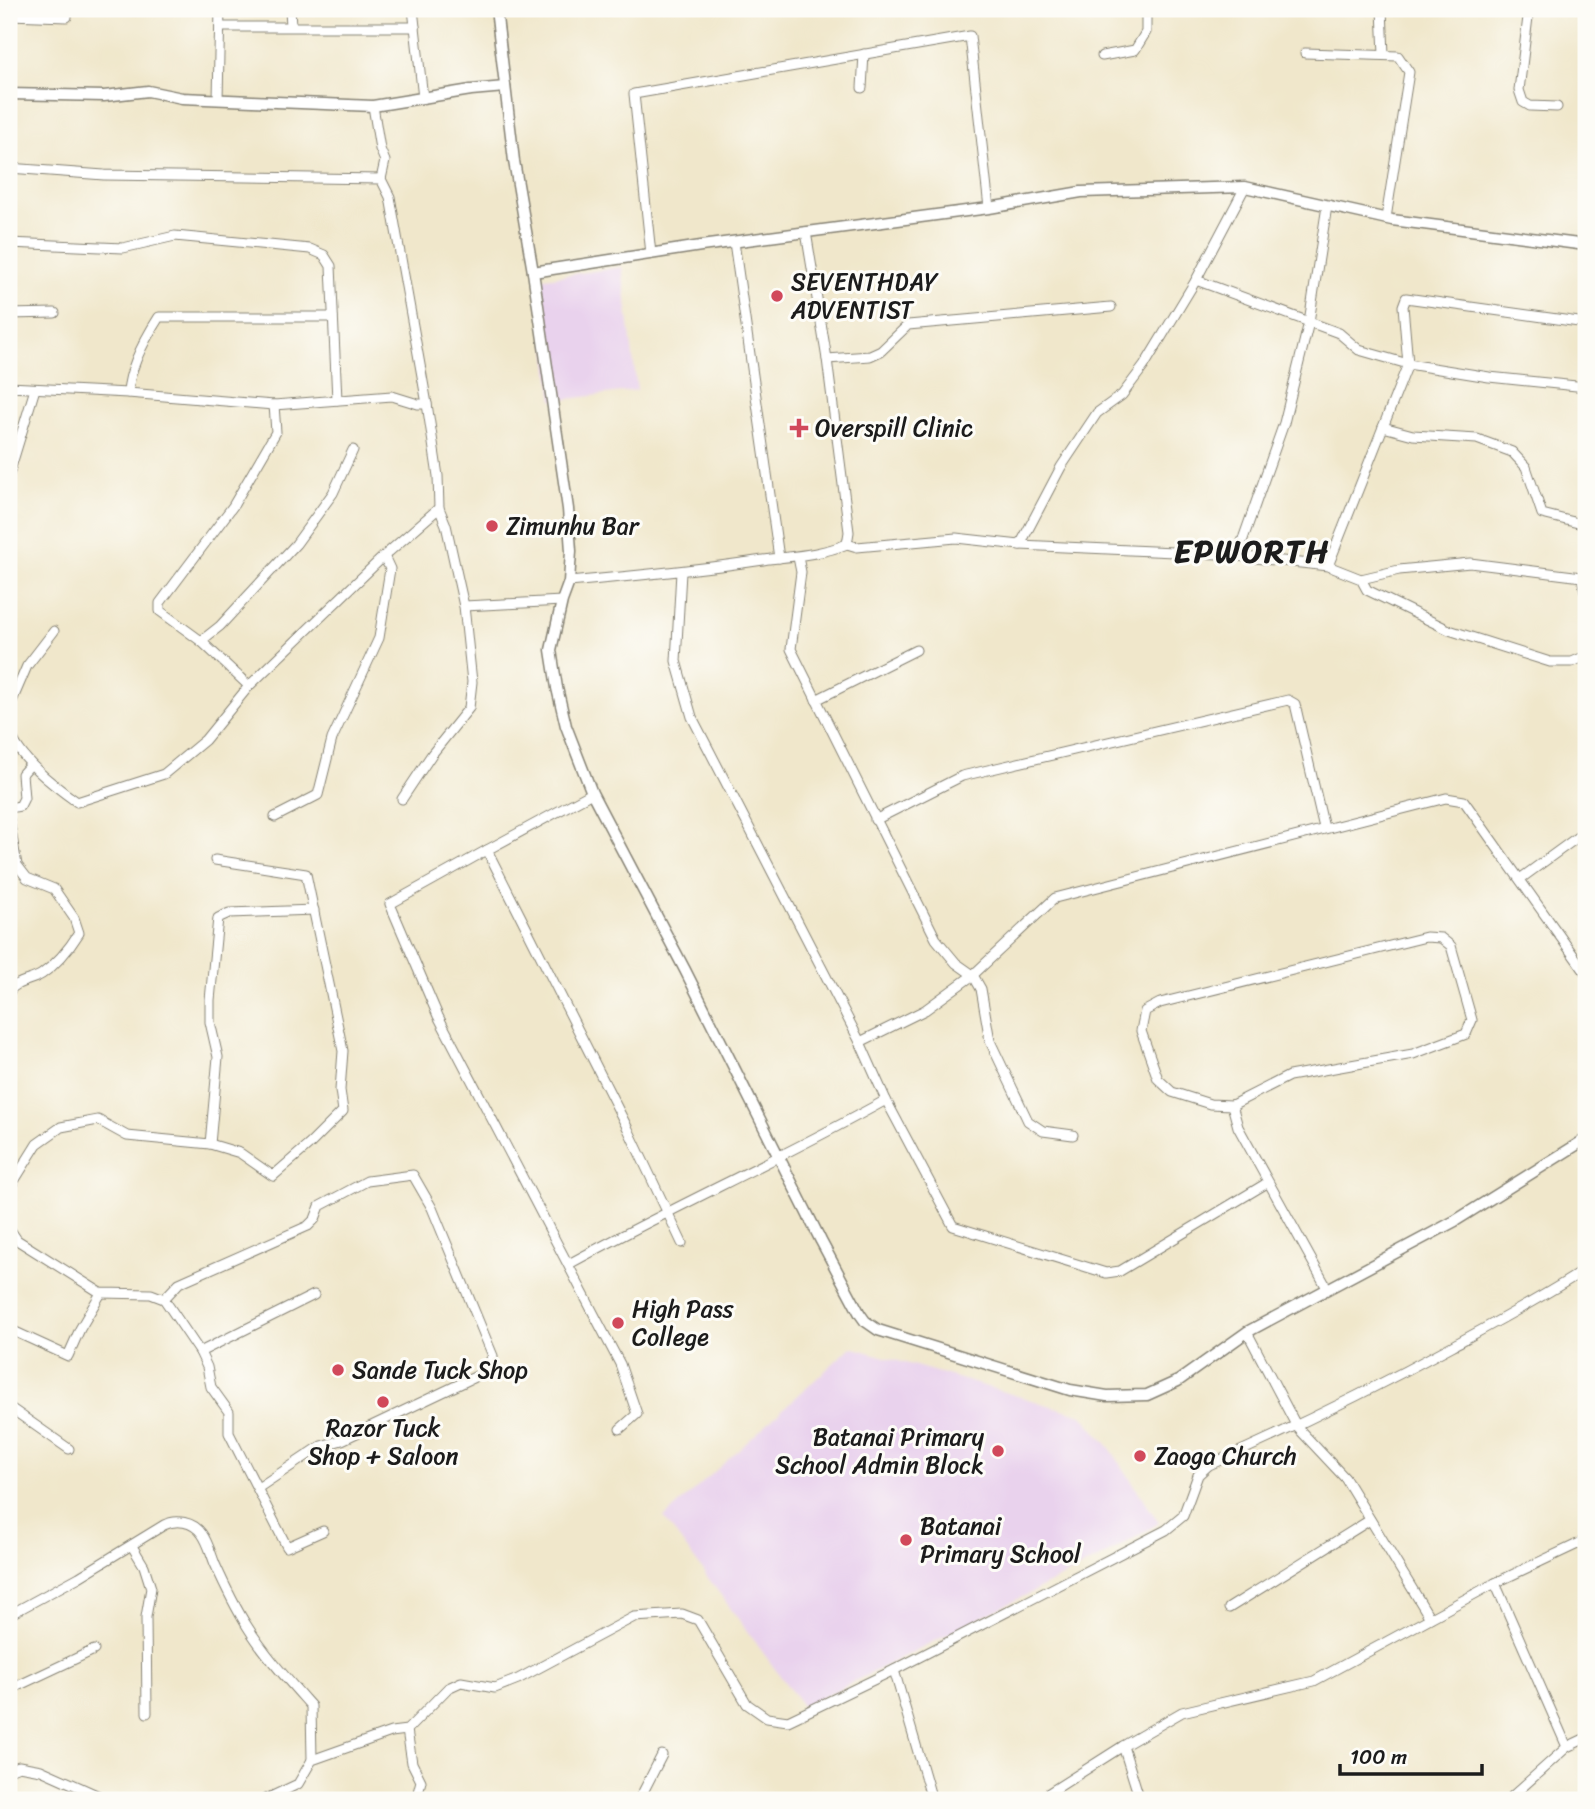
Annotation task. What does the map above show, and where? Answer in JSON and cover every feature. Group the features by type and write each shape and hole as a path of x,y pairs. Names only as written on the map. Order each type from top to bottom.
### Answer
{"street":[{"path":"9,15 67,17 67,9"},
{"path":"218,99 220,9"},
{"path":"290,9 291,26"},
{"path":"413,9 424,98"},
{"path":"496,9 505,87 566,497 571,551 569,582 552,638 552,664 566,726 592,793 685,970 778,1158 865,1321 878,1331 1070,1390 1107,1396 1147,1395 1192,1372 1247,1332 1455,1221 1586,1139"},
{"path":"1102,56 1135,50 1146,32 1146,9"},
{"path":"1382,9 1384,55"},
{"path":"1529,9 1519,90 1522,102 1530,106 1556,107"},
{"path":"220,27 415,27"},
{"path":"651,254 634,94 970,36 989,208"},
{"path":"1305,53 1398,56 1409,72 1386,218"},
{"path":"862,88 864,54"},
{"path":"9,94 104,96 148,91 182,98 373,106 505,87"},
{"path":"373,106 380,149 385,161 381,179 390,197 427,404 438,476 439,508 446,525 464,606 472,682 469,708 432,754 402,799"},
{"path":"9,168 104,175 381,179"},
{"path":"533,272 989,208 1081,192 1245,187 1386,218 1586,245"},
{"path":"1020,545 1060,467 1097,413 1122,395 1144,366 1196,280 1245,187"},
{"path":"1237,556 1283,423 1309,322 1327,206"},
{"path":"806,232 827,359 849,532 847,544"},
{"path":"9,243 123,248 175,236 310,249 324,255 331,266 337,400"},
{"path":"734,242 779,558"},
{"path":"1196,280 1339,333 1359,350 1408,364 1489,377 1586,387"},
{"path":"1328,566 1408,364 1403,306 1406,298 1586,324"},
{"path":"827,359 870,356 881,351 908,325 1111,307"},
{"path":"9,314 55,313"},
{"path":"128,393 128,382 148,334 159,317 333,317"},
{"path":"9,387 274,405 392,396 427,404"},
{"path":"9,474 35,389"},
{"path":"249,685 201,641 160,611 160,603 233,506 264,453 276,432 274,405"},
{"path":"1383,427 1413,435 1477,439 1512,452 1527,467 1542,514 1586,524"},
{"path":"201,641 220,626 296,544 333,494 354,450"},
{"path":"9,729 30,765 77,802 164,774 205,740 249,685 384,556 439,508"},
{"path":"569,582 681,572 799,557 833,550 847,544 857,547 956,538 1020,545 1237,556 1328,566 1360,579 1399,570 1470,564 1584,574 1586,597"},
{"path":"275,817 318,795 332,739 379,638 390,569 384,556"},
{"path":"799,557 801,572 791,649 936,939 956,963 973,975 981,989 990,1041 1028,1121 1043,1131 1073,1135"},
{"path":"681,572 676,661 692,718 953,1226 1106,1273 1120,1271 1267,1183"},
{"path":"1360,579 1367,590 1449,630 1550,662 1573,662 1586,656"},
{"path":"464,606 562,601"},
{"path":"9,708 27,666 54,631"},
{"path":"816,700 916,650"},
{"path":"875,820 962,776 1287,700 1295,704 1324,828"},
{"path":"9,808 20,806 24,798 22,774 30,765"},
{"path":"592,793 390,904 438,1016 620,1364 637,1413 620,1429"},
{"path":"860,1042 925,1010 973,975 1055,898 1446,798 1464,801 1586,973"},
{"path":"9,820 17,866 27,878 54,890 74,918 79,933 69,951 41,975 11,988 9,992"},
{"path":"1520,879 1586,831"},
{"path":"486,850 628,1129 682,1243"},
{"path":"9,1198 11,1180 37,1144 61,1127 98,1120 127,1136 211,1144 240,1153 272,1176 343,1111 340,1090 343,1051 306,874 215,860"},
{"path":"211,1144 218,1057 210,1022 210,1000 218,918 229,913 314,910"},
{"path":"1426,937 1441,937 1451,946 1472,1020 1466,1034 1413,1054 1289,1076 1232,1105 1210,1104 1172,1092 1158,1079 1141,1031 1145,1011 1160,1003 1426,937"},
{"path":"569,1264 666,1211 778,1158 886,1100"},
{"path":"1232,1105 1238,1126 1267,1183 1328,1288"},
{"path":"164,1299 179,1283 308,1226 315,1219 320,1206 367,1181 413,1175 432,1208 493,1356 483,1373 342,1440 321,1446 258,1488"},
{"path":"9,1228 17,1240 101,1293 150,1294 164,1299 200,1352 211,1387 229,1412 229,1433 287,1547 323,1531"},
{"path":"312,1760 391,1732 407,1730 448,1688 461,1682 495,1688 518,1679 634,1617 682,1614 698,1620 747,1704 766,1718 788,1721 894,1670 1166,1530 1183,1516 1198,1475 1209,1465 1297,1427 1515,1311 1586,1269"},
{"path":"9,1329 68,1356 101,1293"},
{"path":"200,1352 314,1295"},
{"path":"1247,1332 1297,1427 1345,1478 1430,1618"},
{"path":"9,1407 69,1449"},
{"path":"9,1615 174,1520 189,1524 202,1533 216,1567 247,1626 280,1672 311,1706 312,1760 298,1784 264,1800"},
{"path":"1229,1608 1370,1520"},
{"path":"1038,1800 1182,1712 1314,1681 1495,1583 1586,1540"},
{"path":"132,1546 144,1566 152,1588 146,1617 148,1713"},
{"path":"1495,1583 1567,1748"},
{"path":"9,1690 94,1650"},
{"path":"894,1670 933,1800"},
{"path":"407,1730 412,1763 421,1781 416,1800"},
{"path":"1508,1800 1567,1748 1586,1738"},
{"path":"1123,1746 1140,1800"},
{"path":"639,1800 662,1755"},
{"path":"9,1770 19,1766 41,1770 108,1800"}],"shaded area":[{"path":"622,267 637,390 553,401 538,279"},
{"name":"Batanai Primary School","path":"851,1347 1082,1415 1110,1448 1159,1523 1104,1556 803,1707 664,1518"}],"place":[{"name":"SEVENTHDAY ADVENTIST","path":"777,296"},
{"name":"Overspill Clinic","path":"799,428"},
{"name":"Zimunhu Bar","path":"492,526"},
{"name":"High Pass College","path":"618,1323"},
{"name":"Sande Tuck Shop","path":"338,1370"},
{"name":"Razor Tuck Shop + Saloon","path":"383,1402"},
{"name":"Batanai Primary School Admin Block","path":"998,1451"},
{"name":"Zaoga Church","path":"1140,1456"},
{"name":"Batanai Primary School","path":"906,1540"}],"district":[{"name":"EPWORTH","path":"1252,551"}]}
